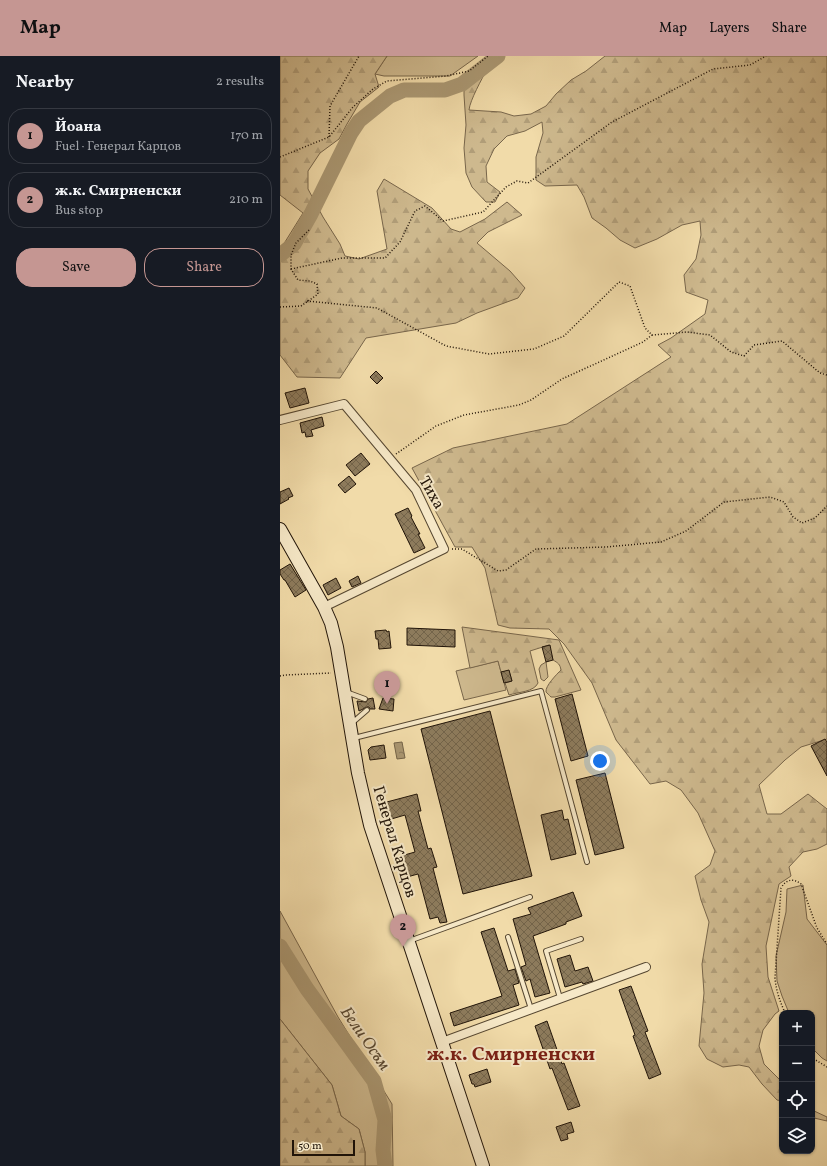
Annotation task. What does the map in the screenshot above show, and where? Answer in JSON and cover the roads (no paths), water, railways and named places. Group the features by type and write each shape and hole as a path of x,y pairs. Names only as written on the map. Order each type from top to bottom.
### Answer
{"main road":[{"name":"Генерал Карцов","path":"280,529 324,607 334,635 351,739 360,786 370,825 483,1166"}],"street":[{"name":"Тиха","path":"280,420 344,404 416,490 444,549 324,607"},
{"path":"442,1042 646,967"}],"lane":[{"path":"344,691 365,699"},
{"path":"351,739 541,691 587,862"},
{"path":"349,725 367,710"},
{"path":"408,941 530,898"},
{"path":"508,937 531,1009"},
{"path":"560,998 546,951 581,939"}],"water":[{"path":"402,742 405,758 397,759 394,743"}],"waterway":[{"path":"280,255 294,244 311,214 351,133 359,121 390,96 404,90 445,90 462,84 498,56"},
{"name":"Бели Осъм","path":"280,946 307,989 374,1081 385,1120 383,1150 385,1166"}],"place":[{"name":"Йоана","path":"387,704"},
{"name":"ж.к. Смирненски","path":"403,947"}],"district":[{"name":"ж.к. Смирненски","path":"511,1055"}]}
